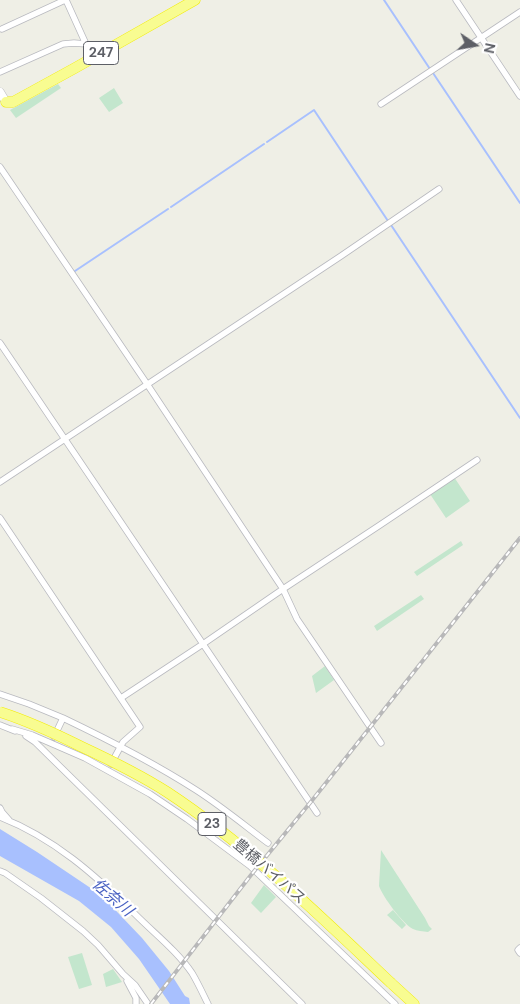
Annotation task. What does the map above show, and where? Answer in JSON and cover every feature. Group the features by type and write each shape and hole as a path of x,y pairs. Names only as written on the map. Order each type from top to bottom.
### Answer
{"highway":[{"name":"247","path":"3,104 10,95 88,48 184,0"},
{"name":"247","path":"3,104 13,102 60,77 195,0"},
{"name":"豊橋バイパス","path":"0,712 52,732 120,764 210,822 275,875 414,1004"},
{"name":"豊橋バイパス","path":"0,717 50,736 117,768 207,826 235,846 325,925 406,1004"}],"main road":[{"path":"0,92 3,104"}],"street":[{"path":"2,29 66,0 88,48"},
{"path":"456,0 520,96"},
{"path":"381,104 520,12"},
{"path":"0,72 63,44 74,43 88,48"},
{"path":"0,167 283,589 297,620 381,744"},
{"path":"0,482 439,189"},
{"path":"0,343 317,813"},
{"path":"121,698 477,460"},
{"path":"0,518 140,726 124,742 107,770"},
{"path":"0,694 63,718 121,747 196,790 268,843"},
{"path":"51,743 63,718"},
{"path":"0,725 51,743 85,758 150,794 188,819 250,866 395,1004"},
{"path":"12,729 35,742 302,1004"},
{"path":"0,808 10,821"},
{"path":"0,817 37,835 66,853 112,891 178,956 192,973 208,1004"},
{"path":"2,873 41,898 82,930 135,986 148,1004"},
{"path":"520,948 518,950 520,953"},
{"path":"123,974 136,998 136,1004"}],"green space":[{"path":"58,84 61,88 16,118 10,110"},
{"path":"114,88 123,103 109,112 99,98"},
{"path":"454,477 470,501 446,518 430,494"},
{"path":"461,541 463,545 417,576 414,572"},
{"path":"421,595 424,599 377,631 374,626"},
{"path":"325,666 334,680 316,693 312,676"},
{"path":"381,850 432,929 428,932 415,930 409,926 398,916 384,897 379,886"},
{"path":"264,885 276,897 261,913 251,903"},
{"path":"393,910 406,925 402,929 387,915"},
{"path":"82,953 92,985 79,989 68,957"},
{"path":"113,969 122,982 106,987 103,974"}],"water":[{"path":"0,829 101,895 142,938 169,971 185,996 189,998 190,1004 170,1004 139,959 111,927 79,901 0,856"}],"waterway":[{"path":"384,0 430,69"},
{"path":"433,73 520,203"},
{"path":"267,142 314,110 388,221"},
{"path":"171,207 264,144"},
{"path":"75,271 168,209"},
{"path":"391,225 520,418"}],"railway":[{"path":"151,1004 251,875 520,538"}],"water label":[{"name":"佐奈川","path":"112,898"}]}
